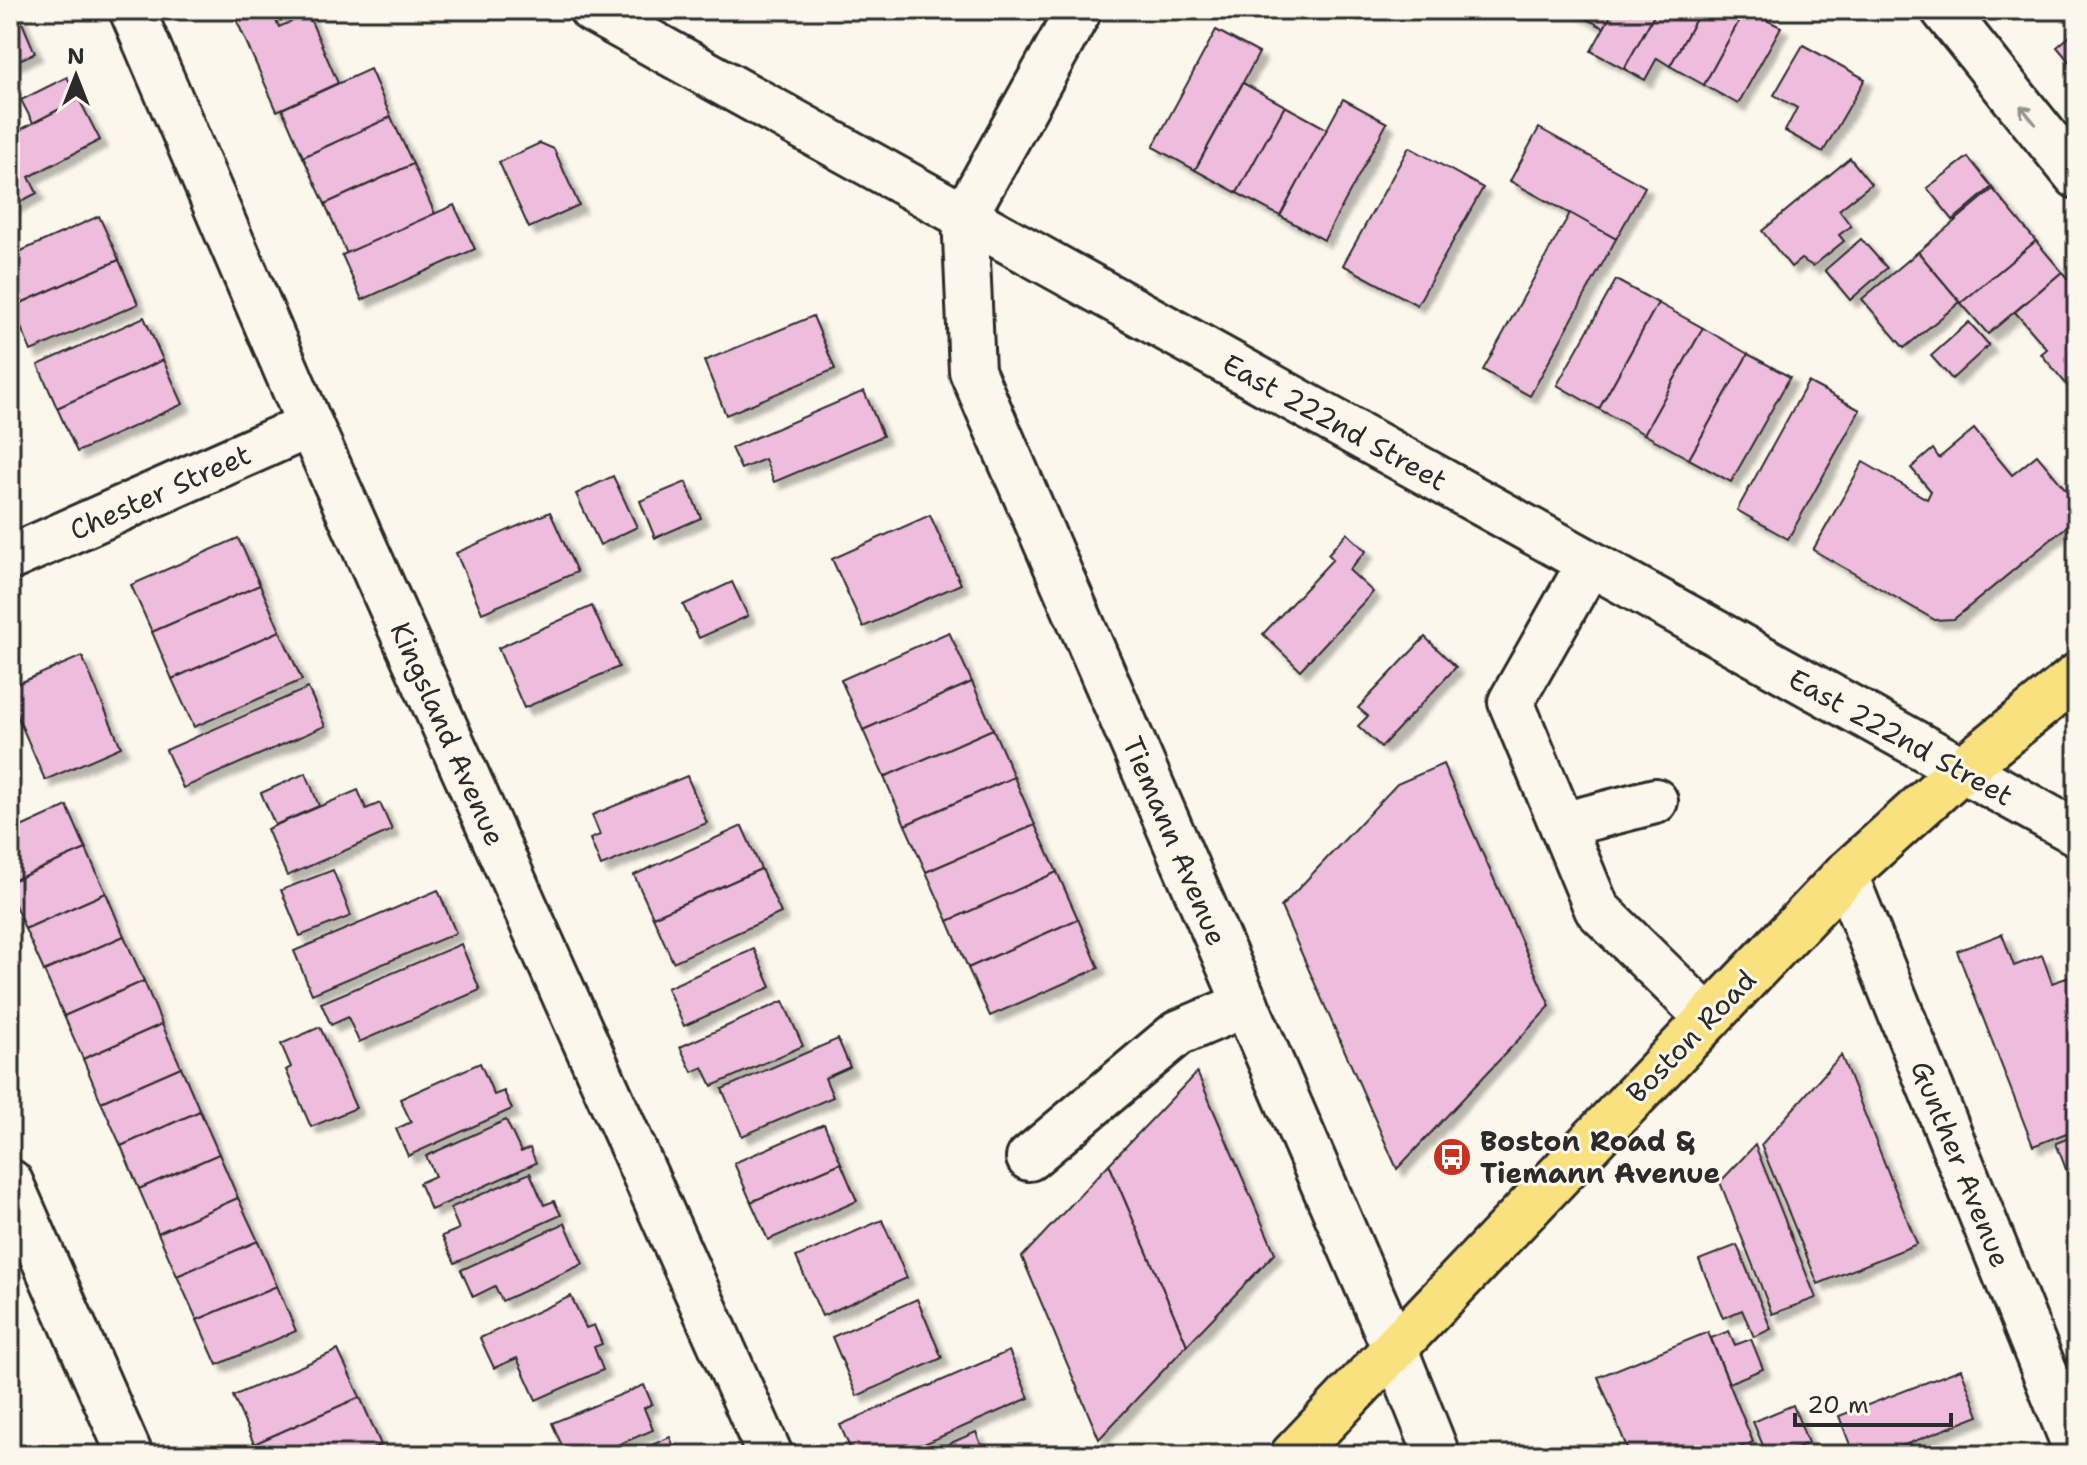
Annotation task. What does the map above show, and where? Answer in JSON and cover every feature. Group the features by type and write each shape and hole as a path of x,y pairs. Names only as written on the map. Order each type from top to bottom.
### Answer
{"main road":[{"name":"Boston Road","path":"1293,1455 1845,875 1960,771 2077,676"}],"street":[{"name":"Kingsland Avenue","path":"132,10 310,425 770,1455"},
{"name":"East 222nd Street","path":"592,10 1960,771 2077,833"},
{"path":"965,215 1079,10"},
{"path":"1944,10 2077,176"},
{"name":"Tiemann Avenue","path":"965,215 972,371 1394,1347 1437,1455"},
{"name":"Chester Street","path":"10,558 310,425"},
{"path":"1589,564 1511,702 1597,909 1708,1018"},
{"path":"1562,825 1655,801"},
{"name":"Gunther Avenue","path":"1845,875 2077,1452"},
{"path":"1029,1158 1178,1033 1246,1004"},
{"path":"10,1182 130,1455"}],"building":[{"path":"232,10 271,10 279,27 308,14 338,83 277,111"},
{"path":"1570,10 1614,10 1604,28"},
{"path":"1614,10 1657,10 1624,69 1591,51"},
{"path":"1657,10 1701,10 1670,66 1657,58 1645,80 1624,69"},
{"path":"1701,10 1719,10 1739,21 1704,85 1670,66"},
{"path":"1745,10 1781,27 1738,104 1704,85"},
{"path":"18,13 35,53 10,64 10,16"},
{"path":"1216,30 1259,53 1195,170 1153,147"},
{"path":"2077,30 2077,63 2073,66 2057,47"},
{"path":"1803,45 1865,79 1823,152 1785,131 1797,108 1774,95"},
{"path":"370,69 391,117 303,157 282,109"},
{"path":"67,77 79,99 33,123 21,100"},
{"path":"1243,83 1285,106 1237,193 1195,170"},
{"path":"79,99 100,140 29,177 37,193 10,207 10,135"},
{"path":"1343,99 1387,123 1324,240 1280,216"},
{"path":"1285,106 1327,129 1280,216 1237,193"},
{"path":"391,117 413,164 325,204 303,157"},
{"path":"1539,128 1645,187 1616,239 1510,181"},
{"path":"540,143 554,149 579,205 529,228 499,162"},
{"path":"1409,147 1483,188 1417,305 1343,265"},
{"path":"1968,157 1992,187 1953,220 1927,188"},
{"path":"1850,158 1871,184 1839,210 1851,226 1839,235 1844,241 1813,266 1801,259 1791,267 1762,231"},
{"path":"413,164 435,214 347,254 325,204"},
{"path":"1993,189 2036,241 1961,303 1918,252"},
{"path":"454,205 475,249 362,300 342,255"},
{"path":"1570,213 1616,239 1530,396 1483,370"},
{"path":"99,216 119,260 12,307 10,256"},
{"path":"1861,239 1887,268 1850,300 1825,270"},
{"path":"2036,241 2062,272 1988,334 1961,303"},
{"path":"1918,252 1960,302 1904,348 1862,299"},
{"path":"119,260 138,304 31,351 12,307"},
{"path":"2062,272 2077,290 2077,397 2041,354 2047,349 2015,312"},
{"path":"1616,280 1658,303 1599,409 1557,385"},
{"path":"1658,303 1703,328 1644,434 1599,409"},
{"path":"813,316 835,369 726,415 704,361"},
{"path":"144,317 163,360 57,408 38,365"},
{"path":"1969,322 1989,345 1952,379 1931,356"},
{"path":"1703,328 1748,354 1689,459 1644,434"},
{"path":"1748,354 1790,377 1731,482 1689,459"},
{"path":"163,360 183,404 77,452 57,408"},
{"path":"1808,382 1860,410 1788,539 1737,510"},
{"path":"864,391 883,436 774,482 765,459 741,469 731,448"},
{"path":"1974,429 2012,475 2037,455 2077,503 2077,518 1954,619 1935,620 1813,550 1863,462 1927,499 1931,491 1911,468 1933,449 1939,458"},
{"path":"613,476 637,527 600,545 576,494"},
{"path":"686,482 701,518 655,538 640,501"},
{"path":"550,512 577,572 482,613 456,553"},
{"path":"930,515 961,584 863,627 832,559"},
{"path":"1347,533 1366,551 1349,570 1373,592 1300,670 1263,634 1333,559 1328,554"},
{"path":"238,538 260,585 152,632 131,585"},
{"path":"732,582 748,616 699,638 683,605"},
{"path":"260,585 280,631 172,679 152,632"},
{"path":"592,606 619,667 524,708 498,648"},
{"path":"280,631 302,680 194,727 172,679"},
{"path":"949,632 972,682 863,730 841,680"},
{"path":"1425,637 1456,667 1381,747 1358,726 1368,716 1358,708"},
{"path":"82,656 121,747 45,780 10,699 10,687"},
{"path":"972,682 993,729 884,777 863,730"},
{"path":"308,688 325,726 183,788 166,750"},
{"path":"993,729 1014,777 905,825 884,777"},
{"path":"1443,764 1550,1006 1397,1169 1281,907 1397,784"},
{"path":"306,773 319,806 275,825 261,793"},
{"path":"687,776 707,823 601,866 590,839 600,835 592,815"},
{"path":"1014,777 1035,825 926,872 905,825"},
{"path":"358,790 366,809 380,803 392,830 287,876 267,829"},
{"path":"67,806 86,849 10,882 10,832"},
{"path":"1035,825 1057,872 948,921 926,872"},
{"path":"742,826 761,869 653,917 634,875"},
{"path":"86,849 106,893 25,929 10,893 10,882"},
{"path":"761,869 781,913 673,962 653,917"},
{"path":"333,870 351,916 300,936 281,890"},
{"path":"1057,872 1078,919 968,968 948,921"},
{"path":"438,890 456,933 312,994 294,951"},
{"path":"106,893 124,936 44,971 25,929"},
{"path":"1078,919 1099,968 990,1016 968,968"},
{"path":"2002,934 2014,966 2042,955 2052,983 2075,975 2077,980 2077,1129 2033,1146 1957,951"},
{"path":"124,936 144,981 64,1016 44,971"},
{"path":"461,944 480,990 359,1042 348,1017 331,1025 321,1003"},
{"path":"754,949 771,987 684,1026 667,988"},
{"path":"144,981 162,1024 83,1059 64,1016"},
{"path":"783,1001 803,1046 712,1086 703,1067 692,1072 680,1047"},
{"path":"162,1024 181,1067 101,1102 83,1059"},
{"path":"320,1027 356,1108 311,1127 286,1070 291,1067 281,1044"},
{"path":"838,1039 850,1067 825,1078 833,1097 742,1136 722,1089"},
{"path":"1841,1055 1917,1244 1818,1284 1761,1145"},
{"path":"480,1063 494,1095 504,1091 512,1109 408,1156 396,1129 411,1122 400,1099"},
{"path":"181,1067 200,1111 121,1146 101,1102"},
{"path":"1197,1072 1275,1253 1187,1345 1109,1164"},
{"path":"200,1111 219,1154 139,1189 121,1146"},
{"path":"506,1120 521,1152 530,1148 536,1163 431,1210 419,1183 435,1176 426,1156"},
{"path":"824,1124 841,1163 751,1202 734,1163"},
{"path":"2077,1135 2077,1183 2072,1185 2056,1143"},
{"path":"1755,1145 1816,1298 1772,1314 1720,1182"},
{"path":"219,1154 238,1198 158,1233 139,1189"},
{"path":"841,1163 857,1201 768,1240 751,1202"},
{"path":"1109,1164 1187,1345 1099,1439 1022,1257"},
{"path":"530,1173 544,1205 554,1201 561,1215 455,1263 442,1236 459,1229 450,1208"},
{"path":"238,1198 258,1241 177,1276 158,1233"},
{"path":"882,1220 907,1278 822,1316 796,1257"},
{"path":"565,1223 583,1264 502,1301 495,1286 473,1297 461,1270"},
{"path":"258,1241 277,1286 197,1320 177,1276"},
{"path":"1737,1245 1771,1329 1754,1337 1742,1310 1723,1318 1699,1260"},
{"path":"277,1286 296,1331 217,1365 197,1320"},
{"path":"571,1296 586,1328 594,1325 602,1344 594,1347 603,1370 536,1400 517,1358 494,1368 480,1338"},
{"path":"917,1299 942,1358 857,1396 832,1337"},
{"path":"1729,1331 1735,1345 1751,1339 1763,1369 1729,1383 1711,1338"},
{"path":"1708,1332 1753,1442 1722,1455 1630,1455 1598,1377"},
{"path":"338,1350 360,1397 254,1444 233,1396"},
{"path":"1009,1351 1029,1398 899,1455 853,1455 840,1425"},
{"path":"1961,1369 1979,1416 1879,1455 1854,1455 1839,1416"},
{"path":"644,1385 652,1404 644,1408 653,1430 594,1455 566,1455 552,1423"},
{"path":"360,1397 381,1445 359,1455 259,1455 254,1444"},
{"path":"1793,1405 1808,1443 1778,1455 1767,1455 1753,1422"},
{"path":"976,1432 985,1454 1001,1447 1004,1455 923,1455"},
{"path":"670,1437 677,1455 629,1455"}],"place":[{"name":"Boston Road & Tiemann Avenue","path":"1452,1157"}]}
